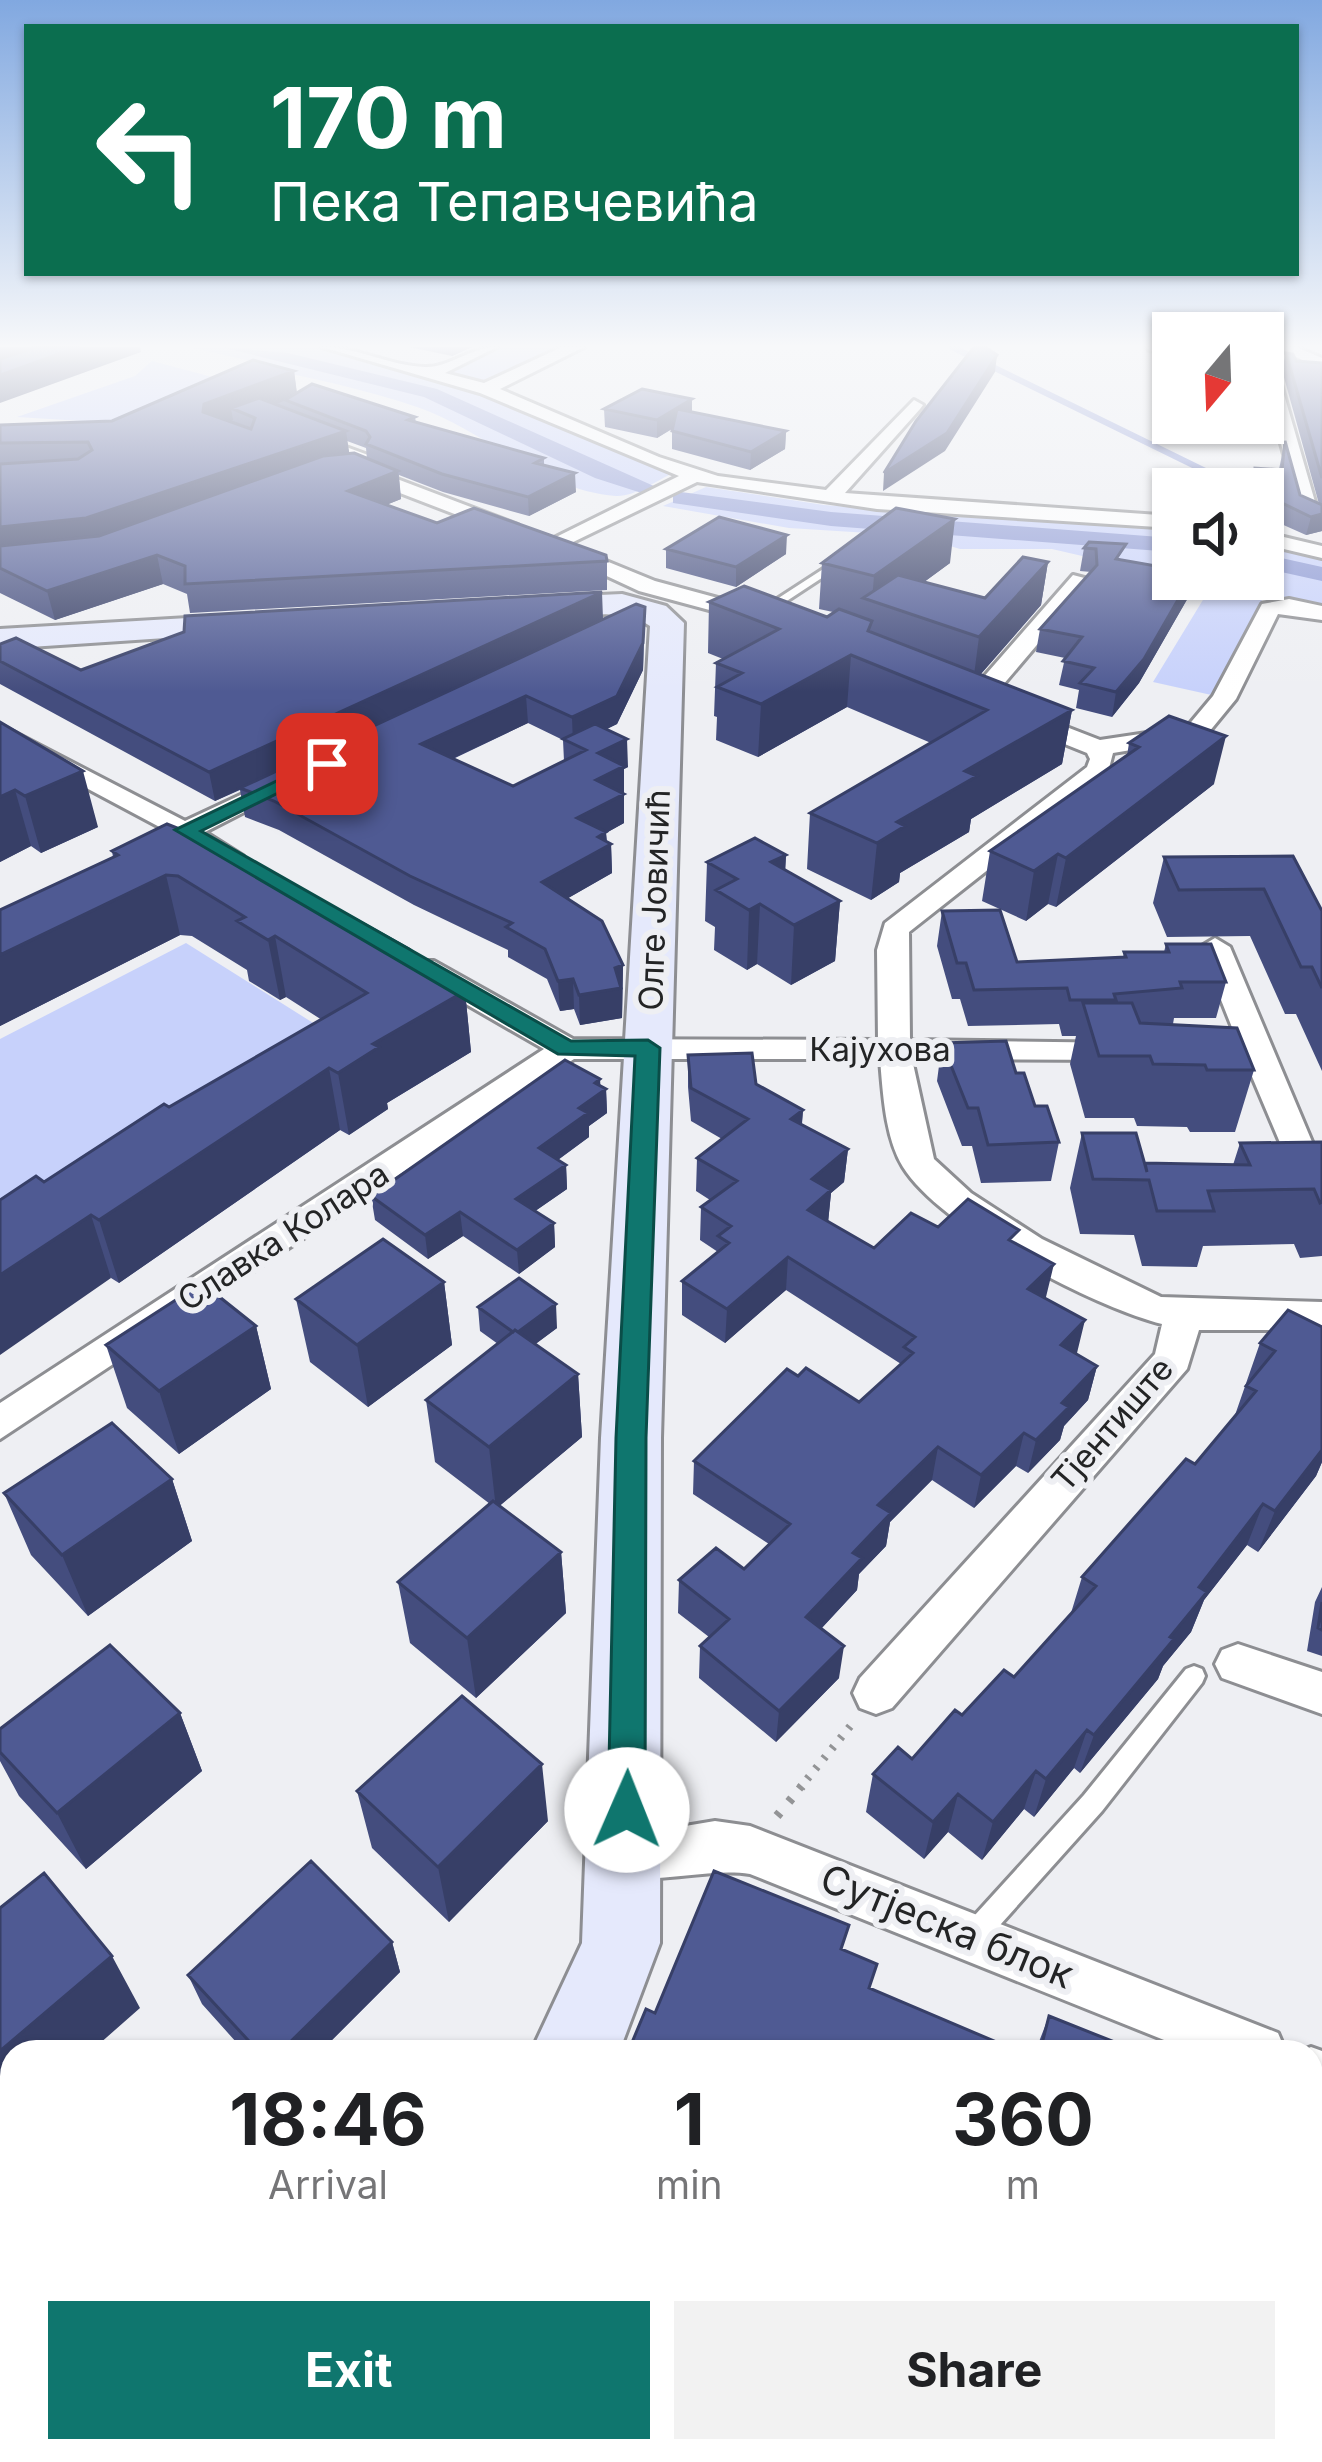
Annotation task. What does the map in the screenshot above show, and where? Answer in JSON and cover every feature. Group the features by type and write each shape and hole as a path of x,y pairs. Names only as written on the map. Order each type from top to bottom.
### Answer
{"street":[{"path":"660,462 694,476 830,498 1152,521"},
{"path":"830,498 863,462"},
{"path":"1297,462 1310,512 1322,520"},
{"path":"323,474 351,469 550,545 641,611 728,608 792,629"},
{"path":"550,545 694,476"},
{"path":"1284,543 1322,552"},
{"path":"1081,580 966,697 1098,748 1195,734 1224,699 1270,609 1289,606 1322,613"},
{"path":"501,610 728,608"},
{"name":"Олге Јовичић","path":"580,2040 621,1943 626,1856 631,1438 648,1048 641,611"},
{"path":"0,639 284,622"},
{"path":"0,732 249,868"},
{"name":"Тјентиште","path":"876,1693 1173,1359 1183,1314 1118,1295 940,1188 918,1162 895,1050 895,928 1098,771 1103,759 1098,748"},
{"path":"168,866 198,838 303,775"},
{"path":"388,947 567,1049"},
{"path":"1215,947 1301,1156"},
{"name":"Кајухова","path":"567,1049 1256,1050"},
{"name":"Славка Колара","path":"0,1423 567,1049"},
{"path":"1183,1314 1322,1316"},
{"path":"1216,1670 1322,1694"},
{"name":"Сутјеска блок","path":"626,1856 715,1845 750,1850 1230,2040"}],"lane":[{"path":"351,469 357,462"},
{"path":"756,616 848,557"},
{"path":"974,1935 1216,1670"}],"path":[{"path":"750,1850 876,1693"}],"shaded area":[{"path":"521,462 653,462 675,472 638,491 616,496 589,492"},
{"path":"706,487 824,505 1152,529 1152,572 1052,549 960,549 917,536 789,528 663,506"},
{"path":"1284,551 1322,560 1322,610 1273,600 1284,600"},
{"path":"1203,600 1262,600 1216,696 1153,682"},
{"path":"186,943 345,1043 0,1257 0,1039"}],"building":[{"path":"254,462 86,518 0,527 0,464"},
{"path":"306,462 376,462 398,471 348,491 437,523 474,508 606,555 607,561 185,584 185,566 157,555 47,591 0,568 0,546 99,536"},
{"path":"411,462 537,462 575,473 528,497"},
{"path":"1283,462 1291,462 1300,495 1322,505 1322,514 1311,517 1284,504"},
{"path":"896,508 955,519 874,576 822,563"},
{"path":"719,517 787,535 736,567 666,549"},
{"path":"1089,542 1126,544 1116,559 1152,565 1152,600 1178,600 1144,659 1116,692 1080,683 1094,668 1063,661 1082,637 1040,629 1097,565 1096,549 1084,548"},
{"path":"1023,557 1048,562 979,637 863,598 898,575 985,598"},
{"path":"744,586 827,617 839,609 872,621 868,631 1072,710 965,771 977,776 897,822 905,826 877,843 810,813 987,710 851,655 761,704 717,687 742,673 716,663 779,629 709,602"},
{"path":"602,592 209,772 0,661 0,644 16,638 81,670 184,632 185,616"},
{"path":"636,604 645,607 643,643 617,696 572,717 526,696 421,744 513,786 586,750 563,739 595,724 627,739 598,753 624,766 596,780 624,794 577,818 606,832 598,837 611,844 542,882 602,921 623,965 615,968 621,988 579,995 573,979 558,981 545,949 506,927 512,923 240,788"},
{"path":"1169,716 1226,736 1066,858 1058,854 1034,871 990,851 1139,747 1129,743"},
{"path":"0,722 83,771 25,796 15,790 0,797"},
{"path":"167,824 225,847 409,949 465,991 373,1044 379,1047 338,1073 329,1068 99,1220 91,1215 0,1275 0,1200 36,1176 44,1182 164,1104 169,1107 367,993 275,936 268,940 237,921 245,917 178,876 166,875 0,955 0,910 118,855 112,851"},
{"path":"755,838 786,855 771,862 840,901 794,925 760,904 749,910 716,890 737,879 707,862"},
{"path":"1293,856 1322,911 1322,988 1312,967 1301,967 1264,889 1179,890 1164,857"},
{"path":"1000,910 1017,962 1126,957 1124,952 1169,952 1166,944 1211,944 1226,982 1180,982 1182,988 1114,994 1116,1000 1070,1000 1067,988 974,990 966,963 957,963 942,911"},
{"path":"1083,1003 1132,1003 1140,1023 1237,1028 1254,1070 1153,1064 1150,1056 1099,1056"},
{"path":"1006,1041 1016,1073 1024,1073 1035,1106 1047,1106 1059,1142 988,1145 978,1108 968,1108 942,1043"},
{"path":"752,1053 756,1084 803,1110 791,1119 848,1149 812,1179 831,1190 808,1210 874,1248 911,1213 938,1227 968,1199 1019,1230 1009,1240 1054,1264 1028,1289 1085,1320 1061,1345 1097,1366 1062,1403 1069,1407 1036,1440 1024,1433 981,1475 938,1447 878,1505 891,1513 853,1553 862,1558 806,1617 844,1646 779,1711 700,1646 729,1619 679,1580 716,1548 744,1569 790,1524 694,1461 787,1369 798,1376 806,1368 859,1402 913,1353 904,1347 915,1337 788,1257 727,1309 682,1281 729,1243 718,1236 731,1226 701,1207 737,1181 697,1158 748,1119 691,1088 688,1055"},
{"path":"565,1060 600,1079 595,1083 606,1089 579,1108 588,1113 539,1148 566,1165 516,1199 554,1223 517,1250 460,1212 425,1235 371,1196"},
{"path":"1082,1133 1136,1133 1147,1172 1145,1163 1250,1165 1240,1143 1322,1142 1322,1202 1314,1189 1208,1191 1214,1211 1157,1211 1149,1180 1093,1179"},
{"path":"383,1239 444,1282 357,1345 296,1299"},
{"path":"519,1278 556,1304 513,1332 478,1307"},
{"path":"202,1283 256,1326 159,1391 106,1345"},
{"path":"1288,1310 1322,1327 1322,1450 1275,1511 1263,1504 1199,1587 1207,1592 1170,1637 1174,1639 1094,1735 1087,1730 1046,1779 1036,1771 993,1822 958,1794 933,1822 873,1774 898,1747 912,1759 955,1710 962,1715 1004,1670 1014,1677 1096,1586 1082,1577 1186,1459 1195,1464 1256,1391 1246,1386 1275,1351 1260,1343"},
{"path":"515,1330 578,1374 489,1447 426,1400"},
{"path":"112,1423 172,1479 62,1555 4,1493"},
{"path":"493,1501 561,1552 467,1638 398,1582"},
{"path":"110,1645 180,1713 57,1813 0,1752 0,1729"},
{"path":"462,1696 542,1764 438,1867 357,1791"},
{"path":"311,1861 392,1942 292,2040 248,2040 188,1975"},
{"path":"714,1871 849,1925 841,1949 877,1964 869,1988 992,2040 633,2040 646,2009 655,2013"},
{"path":"44,1873 112,1956 13,2040 0,2040 0,1908"},
{"path":"1049,2016 1109,2040 1043,2040"}],"waterway":[{"path":"576,462 654,491"},
{"path":"1187,462 1199,468"},
{"path":"681,498 831,519 1152,543"},
{"path":"1284,566 1322,574"}],"route":[{"path":"327,764 185,830 567,1049 648,1048 631,1438 627,1810"}]}
